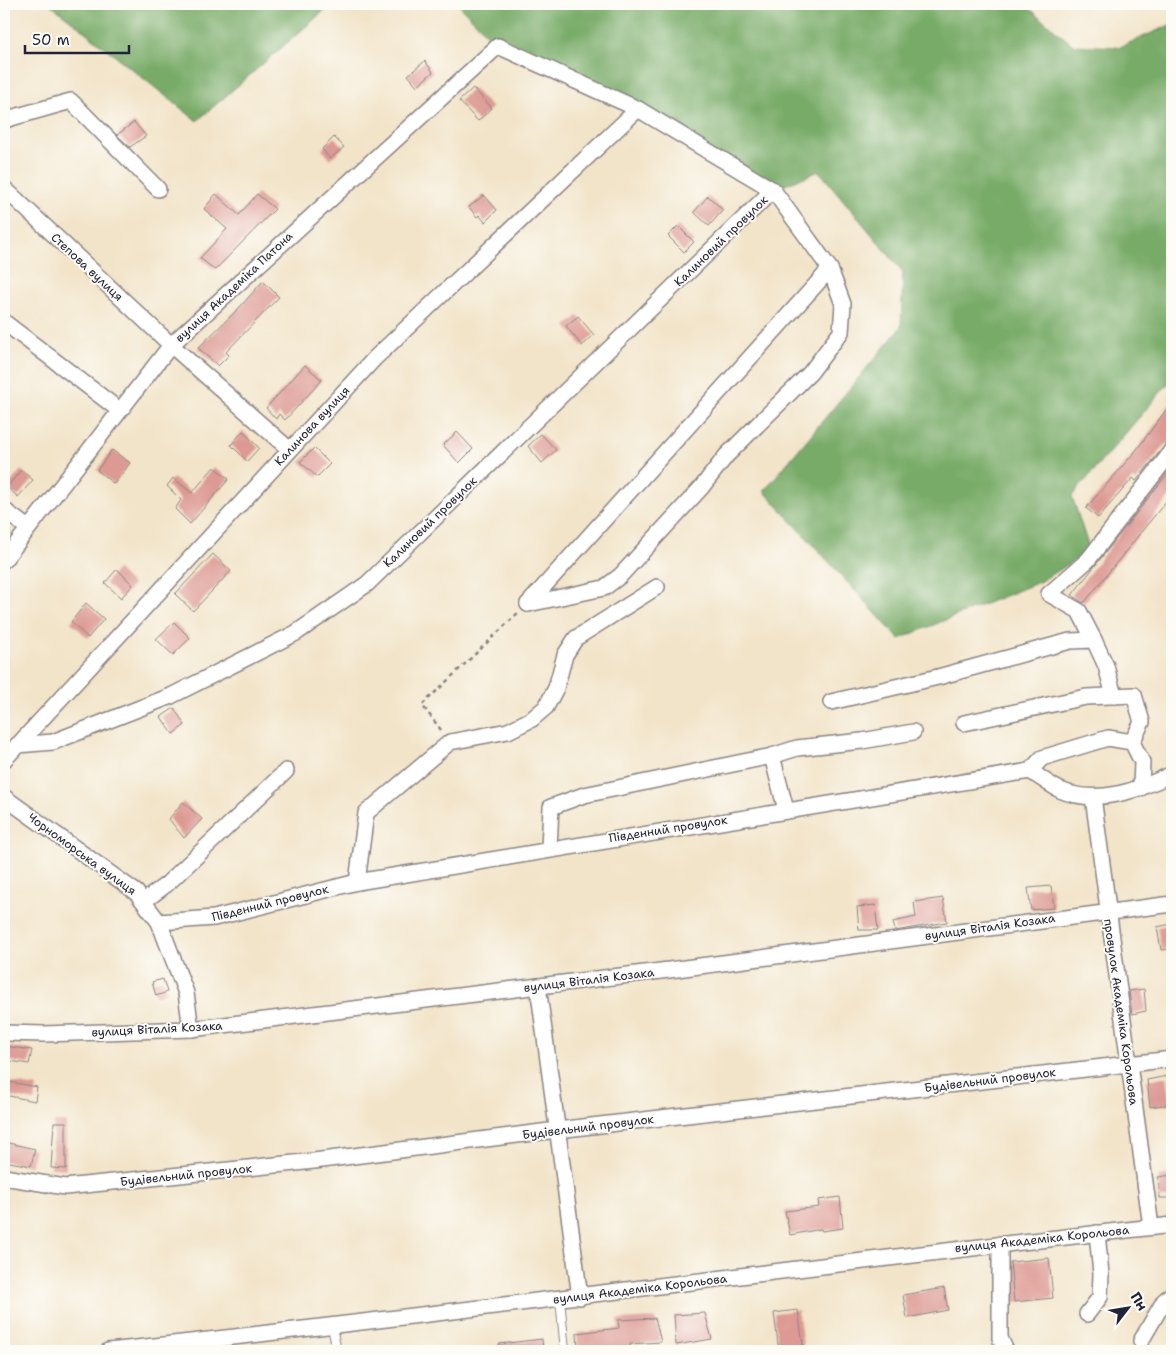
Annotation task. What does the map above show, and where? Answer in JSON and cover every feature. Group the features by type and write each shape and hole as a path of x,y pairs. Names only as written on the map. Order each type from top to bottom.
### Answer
{"street":[{"name":"вулиця Академіка Патона","path":"4,560 171,345 498,46 638,109"},
{"path":"4,120 71,101 158,189"},
{"path":"528,604 604,588 620,576 701,488 726,456 810,373 841,332 843,304 830,269 773,190 638,109"},
{"name":"Калинова вулиця","path":"4,760 375,358 638,109"},
{"name":"Степова вулиця","path":"4,188 171,345 290,450"},
{"name":"Калиновий провулок","path":"17,745 54,742 171,696 296,633 367,584 773,190"},
{"path":"528,604 830,269"},
{"path":"4,322 119,410"},
{"path":"1114,696 1106,666 1079,611 1049,594 1088,560 1172,451"},
{"path":"4,510 28,528"},
{"path":"357,882 366,813 450,742 508,731 532,719 546,707 556,688 565,655 576,638 657,587"},
{"path":"830,702 938,677 1070,641 1094,640"},
{"path":"964,723 1086,697 1134,695 1142,722 1132,742"},
{"path":"548,849 551,807 584,795 772,756 797,748 862,741 913,732"},
{"path":"1132,742 1108,738 1042,758 1030,771 1061,790 1093,797 1141,788 1172,774"},
{"path":"1132,742 1142,762 1141,788"},
{"path":"772,756 786,810"},
{"path":"144,901 167,884 286,771"},
{"name":"Південний провулок","path":"159,922 214,918 357,882 1030,771"},
{"name":"Чорноморська вулиця","path":"4,797 136,892 144,901 159,922 186,993 191,1029"},
{"name":"провулок Академіка Корольова","path":"1093,797 1151,1227"},
{"name":"вулиця Віталія Козака","path":"4,1033 44,1034 191,1029 1172,904"},
{"path":"538,986 580,1297"},
{"name":"Будівельний провулок","path":"4,1176 65,1187 314,1161 557,1130 1172,1059"},
{"name":"вулиця Академіка Корольова","path":"108,1351 332,1327 1000,1244 1172,1225"},
{"path":"1087,1314 1100,1297 1101,1274 1097,1233"},
{"path":"1000,1244 1000,1338 1006,1351"},
{"path":"1141,1341 1164,1301 1172,1294"}],"lane":[{"path":"560,1299 565,1351"},
{"path":"332,1327 337,1351"}],"path":[{"path":"450,742 422,705 528,604"}],"green space":[{"path":"50,4 332,4 197,121"},
{"path":"458,4 1024,4 1073,45 1120,47 1172,24 1172,379 1072,496 1090,551 1039,582 899,639 764,491 901,327 903,272 819,171 773,190 638,109 498,46"}],"building":[{"path":"425,61 433,72 417,86 408,75"},
{"path":"473,88 492,108 478,121 459,101"},
{"path":"134,122 146,136 130,147 117,135"},
{"path":"334,137 344,147 330,159 322,149"},
{"path":"216,194 239,215 257,194 275,209 215,270 200,258 227,229 204,209"},
{"path":"484,195 497,210 485,222 479,215 477,217 469,207"},
{"path":"708,196 723,210 709,226 694,212"},
{"path":"678,226 694,242 684,252 668,236"},
{"path":"263,281 279,297 226,352 229,355 218,366 198,348 240,307"},
{"path":"578,316 594,335 582,346 566,326"},
{"path":"305,365 322,380 285,420 279,414 276,419 266,408"},
{"path":"1172,402 1172,442 1165,445 1136,481 1133,478 1098,518 1086,508 1134,453"},
{"path":"243,431 259,448 247,461 231,445"},
{"path":"457,432 473,449 459,463 443,445"},
{"path":"541,434 556,450 542,463 528,446"},
{"path":"314,448 330,464 317,477 300,462"},
{"path":"112,450 130,463 114,484 97,470"},
{"path":"214,467 229,479 190,524 175,509 181,500 167,486 173,478 192,493"},
{"path":"1172,468 1172,494 1084,603 1072,595"},
{"path":"21,470 33,480 18,497 7,487"},
{"path":"213,554 231,571 193,611 175,594"},
{"path":"117,569 133,585 121,598 105,583"},
{"path":"86,603 104,619 88,638 71,622"},
{"path":"174,622 190,638 173,655 156,639"},
{"path":"174,708 185,725 173,734 161,717"},
{"path":"183,802 202,819 184,838 169,819"},
{"path":"1051,886 1054,908 1031,910 1028,888"},
{"path":"943,898 947,922 895,931 893,922 916,917 914,902"},
{"path":"875,905 878,930 859,930 857,907"},
{"path":"1172,924 1172,949 1161,950 1157,927"},
{"path":"163,979 167,992 156,996 152,982"},
{"path":"1144,989 1146,1011 1132,1014 1129,991"},
{"path":"4,1046 32,1050 29,1064 4,1060"},
{"path":"1167,1076 1171,1104 1150,1107 1147,1080"},
{"path":"4,1081 37,1087 35,1101 4,1095"},
{"path":"54,1122 66,1122 66,1169 51,1168"},
{"path":"4,1142 35,1149 31,1166 4,1161"},
{"path":"1172,1175 1172,1198 1160,1198 1158,1177"},
{"path":"840,1197 843,1228 822,1231 821,1229 790,1235 785,1211 819,1207 818,1200"},
{"path":"1049,1258 1053,1298 1014,1302 1010,1262"},
{"path":"944,1288 948,1310 907,1318 903,1295"},
{"path":"798,1310 804,1351 779,1351 774,1313"},
{"path":"705,1313 712,1339 676,1345 674,1315"},
{"path":"655,1318 661,1342 630,1344 631,1351 578,1351 577,1333 619,1328 618,1320"},
{"path":"542,1339 543,1351 499,1351 499,1344"}]}
